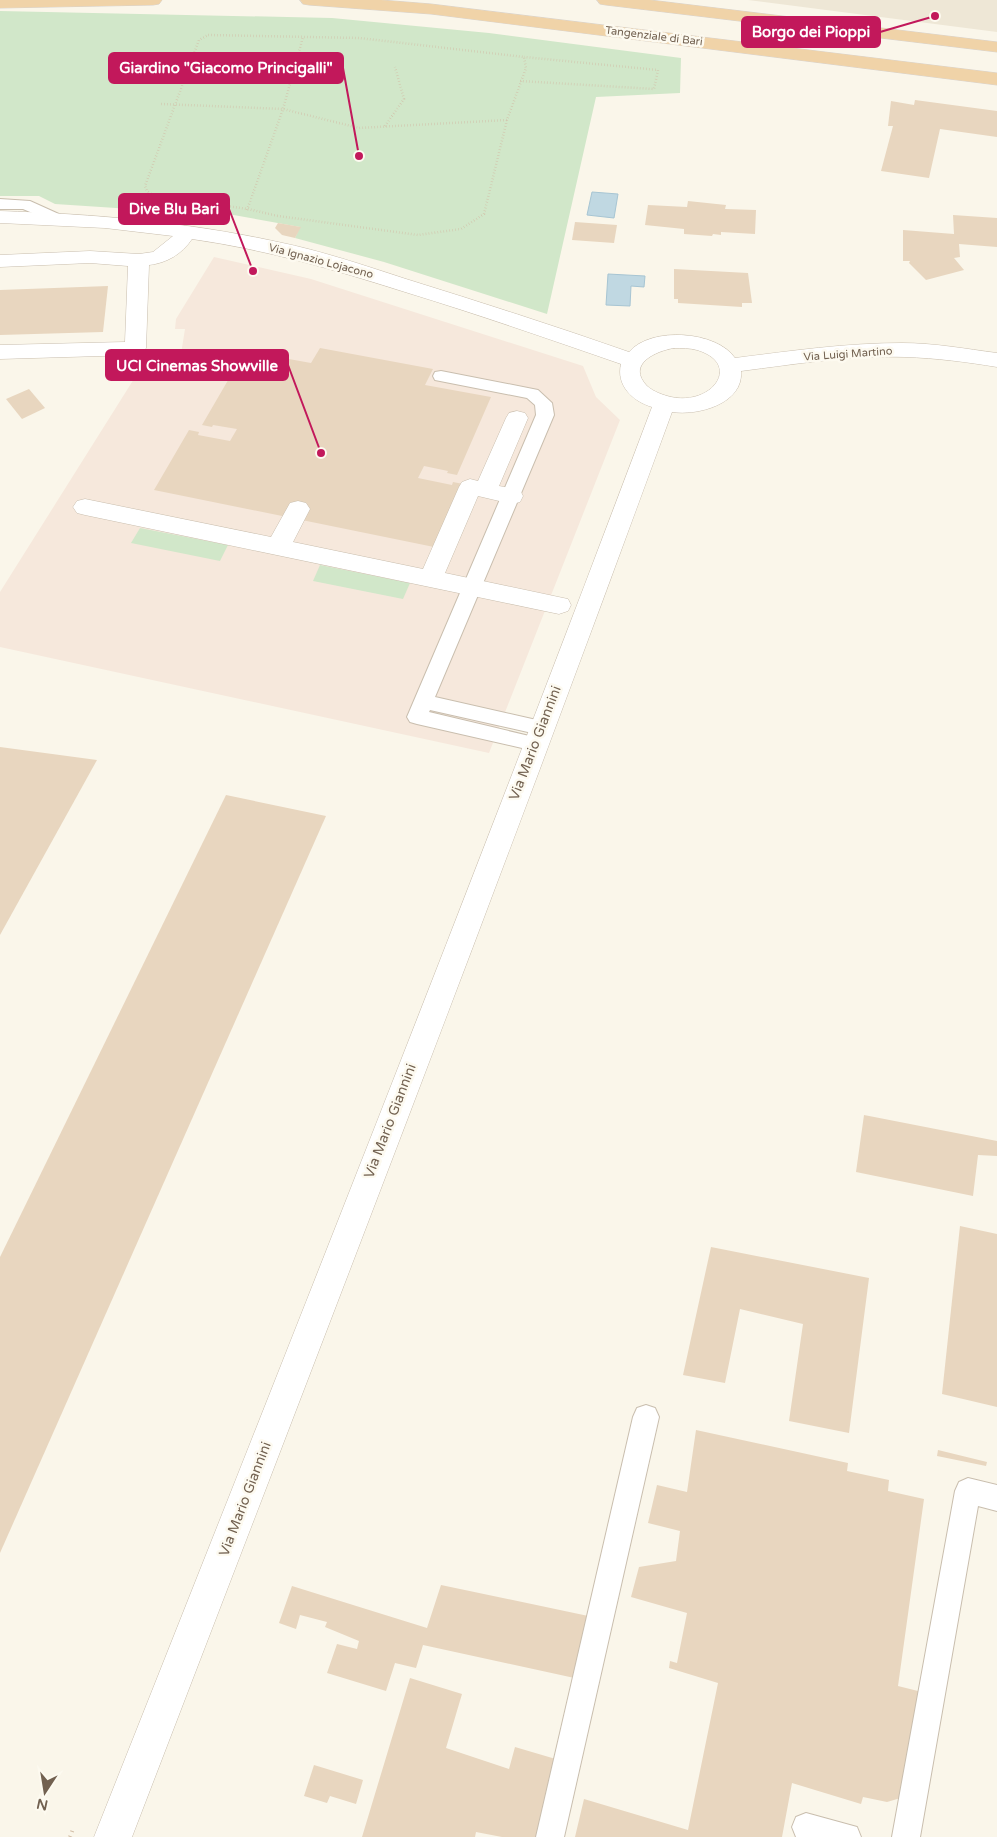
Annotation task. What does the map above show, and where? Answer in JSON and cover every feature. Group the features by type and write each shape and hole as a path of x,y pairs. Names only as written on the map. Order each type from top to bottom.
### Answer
{"highway":[{"path":"0,3 153,0"},
{"name":"Tangenziale di Bari","path":"309,0 431,9 997,79"},
{"path":"606,0 997,47"}],"street":[{"name":"Via Ignazio Lojacono","path":"0,217 56,218 186,231 231,239 330,262 632,360"},
{"path":"0,261 90,257 139,260 159,258 180,242 186,231"},
{"path":"0,352 135,348 139,260"},
{"path":"674,340 698,343 708,347 720,354 730,366 732,374 729,384 719,396 705,403 685,406 664,404 648,398 638,391 632,383 629,372 632,360 650,346 674,340"},
{"name":"Via Luigi Martino","path":"730,366 853,351 892,350 936,352 997,360"},
{"name":"Via Mario Giannini","path":"113,1837 293,1376 664,404"},
{"path":"486,490 517,418"},
{"path":"431,578 470,487 512,496"},
{"path":"84,507 559,605"},
{"path":"278,547 298,509"}],"lane":[{"path":"0,204 25,204 56,218"},
{"path":"441,376 532,394 543,403 545,415 420,710 538,736"},
{"path":"550,1837 646,1417"},
{"path":"906,1837 968,1490 997,1498"},
{"path":"806,1827 847,1837"}],"path":[{"path":"520,81 654,89 658,70 359,38 208,35 200,40 145,186 147,191 154,196 248,208 278,216 418,235 461,229 484,214 507,120 520,81 526,68 524,57"},
{"path":"231,239 248,208 283,109 303,37"},
{"path":"385,126 404,99 395,67"},
{"path":"162,104 283,109 359,128 507,120"},
{"path":"70,1837 74,1828"}],"shaded area":[{"path":"748,0 997,0 997,32"},
{"path":"214,257 311,279 583,366 596,397 620,420 489,753 0,647 0,592 149,355 181,354 185,329 175,329 176,319"}],"green space":[{"path":"0,11 332,18 489,33 681,58 680,93 596,97 547,314 384,262 295,238 300,227 200,209 194,218 116,208 55,204 39,196 0,196"},
{"path":"140,528 228,545 220,561 131,543"},
{"path":"320,565 410,583 403,599 313,581"}],"water":[{"path":"592,192 618,194 614,218 587,215"},
{"path":"608,274 645,276 644,287 631,286 630,306 606,305"}],"building":[{"path":"915,100 997,111 997,137 940,129 929,178 881,171 893,126 888,126 891,101 914,105"},
{"path":"688,201 726,205 725,209 756,210 755,234 721,232 721,235 713,234 712,236 684,234 684,229 645,225 648,205 687,207"},
{"path":"953,215 997,218 997,247 959,244 960,257 954,258 964,270 926,280 909,263 910,261 903,261 903,230 954,234"},
{"path":"575,222 617,225 614,243 572,240"},
{"path":"278,223 301,227 295,238 282,235 275,228"},
{"path":"674,269 748,273 752,303 742,303 742,307 678,303 678,299 674,299"},
{"path":"108,286 103,332 0,335 0,290"},
{"path":"320,348 433,369 425,385 491,397 457,475 424,466 418,478 452,485 453,482 463,484 434,547 154,490 189,430 199,432 198,435 230,441 237,429 202,425 245,351 311,363"},
{"path":"29,389 45,408 22,419 6,399"},
{"path":"0,747 97,760 0,935"},
{"path":"226,795 326,816 0,1553 0,1257"},
{"path":"864,1115 997,1141 997,1156 978,1155 973,1196 856,1172"},
{"path":"960,1226 997,1234 997,1407 942,1394"},
{"path":"711,1247 869,1278 849,1433 789,1421 803,1324 740,1309 725,1383 683,1375"},
{"path":"696,1430 848,1463 847,1471 889,1480 888,1491 924,1499 898,1686 918,1691 925,1701 904,1797 887,1802 863,1797 861,1804 792,1783 782,1837 575,1837 584,1799 688,1830 718,1683 669,1668 670,1661 677,1663 687,1613 631,1597 639,1567 676,1561 680,1531 648,1523 657,1485 687,1492"},
{"path":"938,1450 987,1462 986,1466 937,1456"},
{"path":"441,1585 593,1617 579,1679 423,1645 416,1668 395,1663 386,1691 327,1673 337,1644 357,1649 359,1641 325,1627 327,1622 300,1615 296,1629 279,1623 292,1586 427,1628"},
{"path":"410,1678 462,1694 446,1748 509,1769 515,1747 559,1760 541,1837 502,1837 476,1832 475,1837 362,1837"},
{"path":"314,1765 363,1780 356,1804 330,1796 327,1803 304,1796"}],"place":[{"name":"Borgo dei Pioppi","path":"935,16"},
{"name":"Giardino \"Giacomo Princigalli\"","path":"359,156"},
{"name":"Dive Blu Bari","path":"253,271"},
{"name":"UCI Cinemas Showville","path":"321,453"}]}
